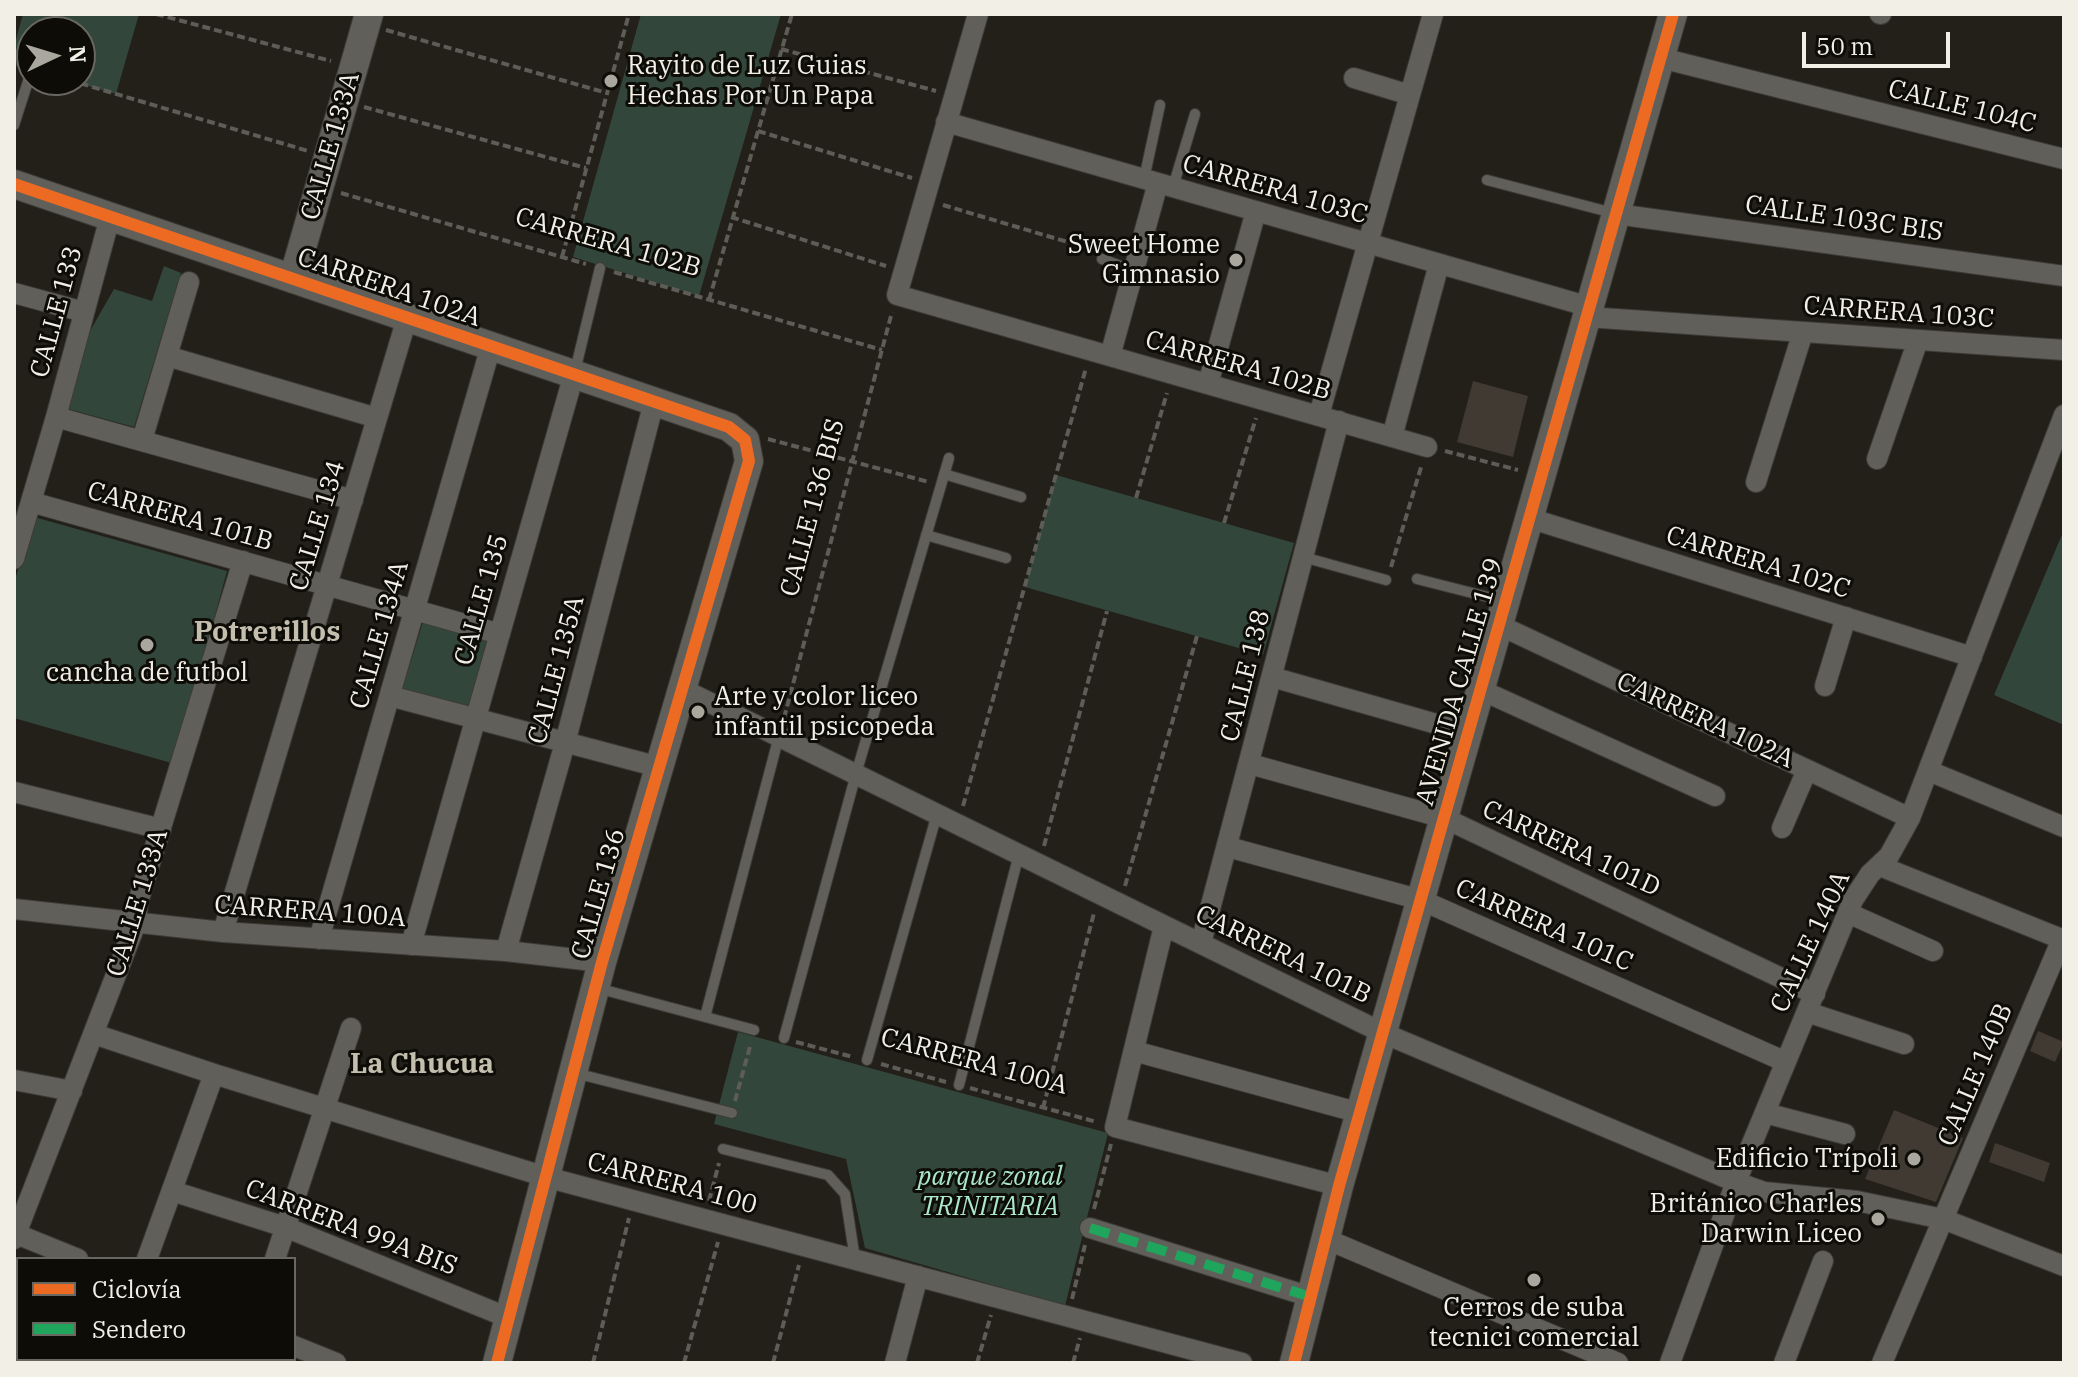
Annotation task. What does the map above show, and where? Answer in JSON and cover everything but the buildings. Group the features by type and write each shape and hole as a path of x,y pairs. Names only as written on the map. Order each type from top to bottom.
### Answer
{"street":[{"path":"897,295 978,14"},
{"path":"1319,415 1433,14"},
{"name":"AVENIDA CALLE 139","path":"1294,1363 1339,1186 1673,14"},
{"name":"CALLE 133A","path":"293,279 368,19"},
{"name":"CALLE 104C","path":"1661,58 2064,159"},
{"path":"1354,78 1410,95"},
{"name":"CARRERA 103C","path":"946,122 1439,264 1588,312 1803,332 2064,350"},
{"path":"1100,353 1134,271 1158,183"},
{"name":"CARRERA 102A","path":"14,184 729,427 745,440"},
{"path":"1208,384 1256,211"},
{"name":"CALLE 103C BIS","path":"1616,214 2064,276"},
{"name":"CALLE 133","path":"14,559 110,217"},
{"path":"1392,437 1439,264"},
{"path":"142,440 189,282"},
{"path":"14,293 84,312"},
{"name":"CARRERA 102B","path":"897,295 1427,447"},
{"name":"CALLE 134","path":"223,932 407,318"},
{"path":"1756,482 1803,332"},
{"path":"1877,459 1918,340"},
{"name":"CALLE 134A","path":"319,939 491,346"},
{"path":"167,356 377,418"},
{"name":"CALLE 135","path":"411,945 574,374"},
{"name":"CALLE 135A","path":"506,951 565,743 654,402"},
{"path":"56,417 353,500"},
{"name":"CALLE 138","path":"1201,943 1339,421"},
{"name":"CALLE 140A","path":"1670,1363 1736,1182 1848,913 1861,886 1897,845 1910,818 2063,422"},
{"name":"CALLE 136","path":"497,1363 599,975 749,461 745,440"},
{"name":"CARRERA 101B","path":"31,502 500,634"},
{"name":"CARRERA 102C","path":"1529,518 1972,657"},
{"name":"CALLE 133A","path":"15,1235 136,923 138,902 243,561"},
{"name":"CARRERA 102A","path":"1502,613 1807,770 1910,818"},
{"path":"1825,686 1846,617"},
{"path":"1272,677 1468,733"},
{"name":"CARRERA 101B","path":"682,689 1383,1033 1736,1182 1764,1192 1857,1201 1943,1219 2064,1266"},
{"path":"1481,690 1715,796"},
{"path":"390,696 659,767"},
{"name":"CARRERA 101D","path":"1250,764 1444,818 1811,1003 1904,1044"},
{"path":"1782,828 1807,770"},
{"path":"1929,771 2064,827"},
{"path":"14,792 161,829"},
{"name":"CARRERA 101C","path":"1228,847 1421,900 1786,1062"},
{"path":"1880,866 2063,940"},
{"name":"CARRERA 100A","path":"14,909 223,932 506,951 599,975"},
{"path":"1848,913 1933,951"},
{"path":"1164,926 1115,1127 1339,1186"},
{"name":"CALLE 140B","path":"1882,1363 2063,940"},
{"path":"276,1257 351,1028"},
{"name":"CARRERA 100","path":"94,1034 546,1177 1242,1363"},
{"path":"1134,1051 1360,1113"},
{"path":"148,1257 214,1074"},
{"path":"14,1080 72,1091"},
{"path":"1765,1113 1845,1134"},
{"name":"CARRERA 99A BIS","path":"172,1191 285,1227 509,1318"},
{"path":"1090,1228 1311,1297"},
{"path":"15,1235 73,1257"},
{"path":"1326,1239 1618,1363"},
{"path":"1784,1363 1823,1261"},
{"path":"895,1363 918,1276"},
{"path":"296,1347 336,1363"}],"lane":[{"path":"14,125 23,96"},
{"path":"1158,183 1160,105"},
{"path":"1158,183 1195,114"},
{"path":"1487,180 1616,214"},
{"path":"1102,259 1134,271"},
{"name":"CALLE 135","path":"574,374 600,268"},
{"path":"784,1038 856,774 949,458"},
{"path":"943,480 1021,497"},
{"path":"926,535 1006,558"},
{"path":"1303,557 1386,580"},
{"path":"1417,579 1502,613"},
{"path":"705,1017 779,736"},
{"path":"867,1060 937,814"},
{"path":"959,1085 1019,854"},
{"name":"CARRERA 100A","path":"599,975 705,1017 754,1030"},
{"path":"573,1072 732,1113"},
{"path":"723,1149 828,1175 845,1194 855,1259"}],"path":[{"path":"156,14 354,67"},
{"path":"562,257 629,14"},
{"path":"709,300 792,14"},
{"path":"368,19 607,93"},
{"path":"781,49 954,96"},
{"path":"96,88 328,157"},
{"path":"344,101 586,168"},
{"path":"758,131 1071,243"},
{"path":"731,217 903,272"},
{"path":"958,824 1100,353"},
{"path":"1136,498 1172,374"},
{"path":"1224,523 1262,399"},
{"path":"745,440 770,439 852,463 943,480"},
{"path":"1386,580 1427,447 1519,470"},
{"path":"1039,864 1107,611"},
{"path":"1120,904 1197,636"},
{"path":"1043,1108 1099,893"},
{"path":"593,1363 634,1200"},
{"path":"684,1363 723,1224"},
{"path":"773,1363 804,1246"},
{"path":"977,1363 996,1297"}],"green space":[{"path":"139,14 116,94 96,88 96,16 22,16"},
{"path":"641,14 781,14 699,296 573,257"},
{"path":"16,40 16,66 14,65"},
{"path":"164,266 181,273 134,427 68,409 86,338 114,289 152,301"},
{"path":"1056,475 1294,543 1263,655 1025,587"},
{"path":"34,517 227,571 175,764 14,718 14,583"},
{"path":"2064,530 2064,725 1994,695"},
{"path":"423,622 490,640 468,708 402,689"},
{"name":"parque zonal TRINITARIA","path":"738,1032 1108,1133 1065,1306 865,1248 846,1159 714,1124"}],"marked path":[{"path":"1090,1228 1311,1297"}],"cycle path":[{"path":"1294,1363 1339,1186 1673,14"},
{"path":"14,184 729,427 745,440 749,461 602,962 497,1363"}],"place":[{"name":"Rayito de Luz Guias Hechas Por Un Papa","path":"611,81"},
{"name":"Sweet Home Gimnasio","path":"1236,260"},
{"name":"cancha de futbol","path":"147,645"},
{"name":"Arte y color liceo infantil psicopeda","path":"698,712"},
{"name":"Edificio Trípoli","path":"1914,1159"},
{"name":"Británico Charles Darwin Liceo","path":"1878,1219"},
{"name":"Cerros de suba tecnici comercial","path":"1534,1280"}],"district":[{"name":"Potrerillos","path":"267,633"},
{"name":"La Chucua","path":"422,1065"}]}
